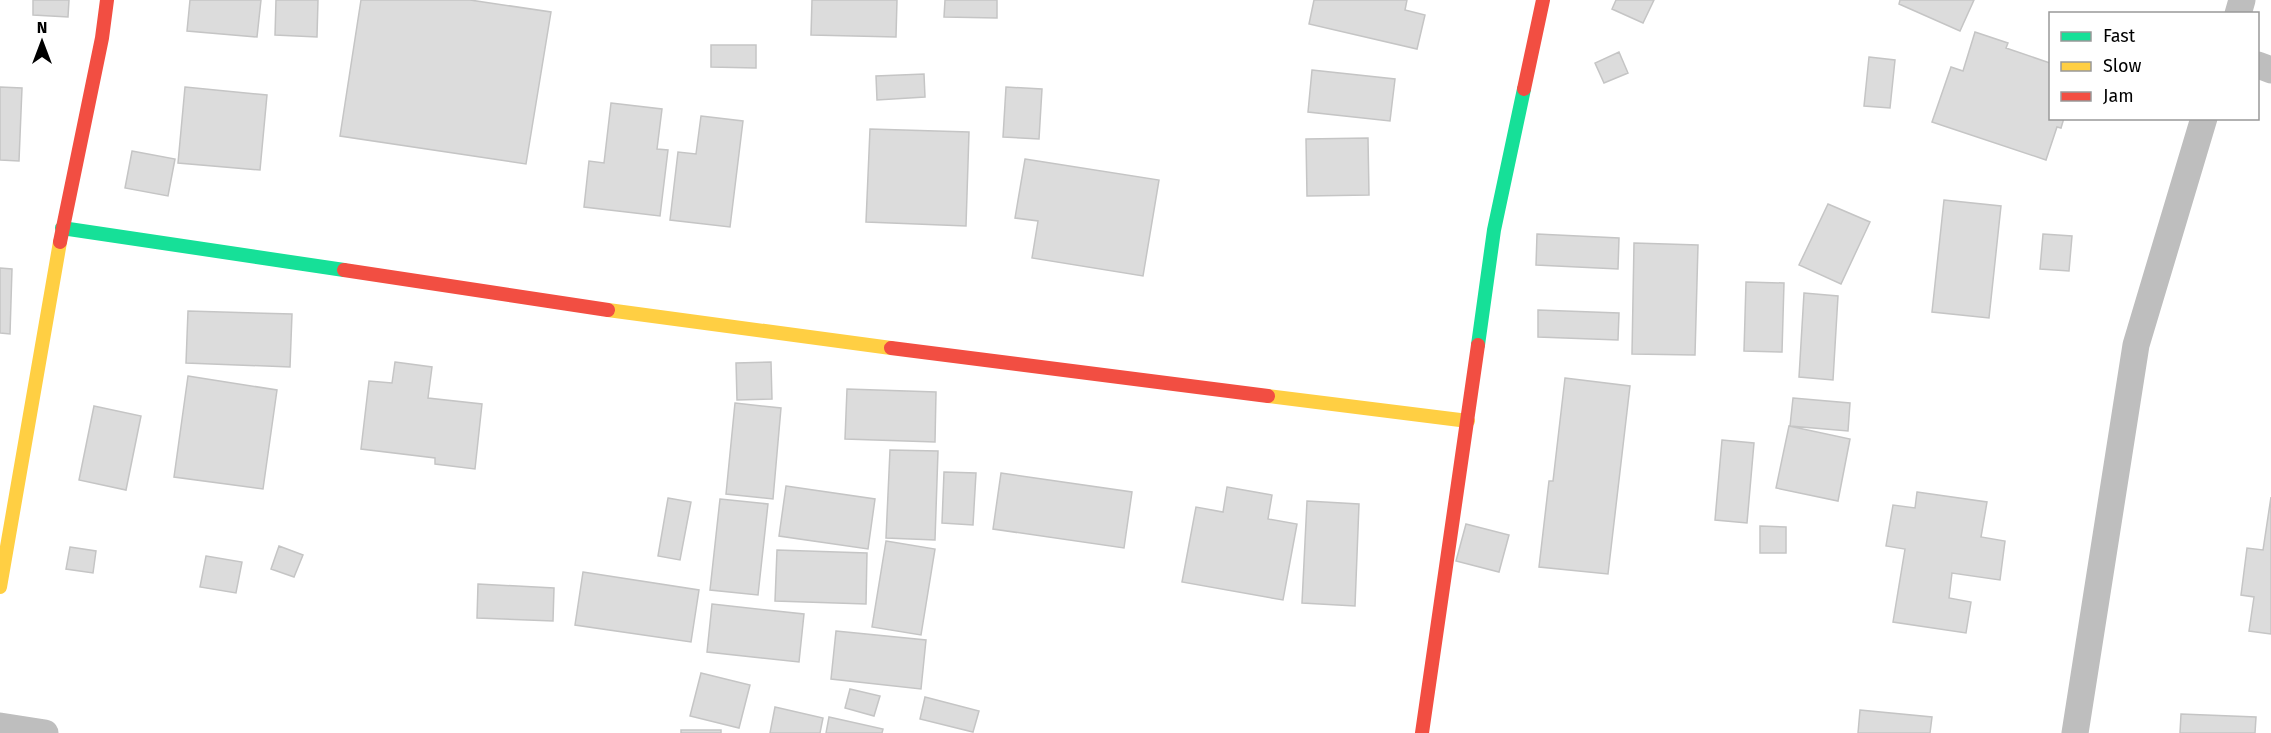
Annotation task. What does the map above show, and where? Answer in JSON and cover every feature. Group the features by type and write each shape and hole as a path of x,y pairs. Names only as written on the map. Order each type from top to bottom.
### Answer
{"street":[{"path":"0,587 6,514 102,38 106,0"},
{"path":"1422,733 1494,230 1543,0"},
{"path":"2075,733 2136,345 2203,120"},
{"path":"62,228 715,326 1468,421"},
{"path":"0,726 45,733"}],"building":[{"path":"33,0 69,0 68,17 33,15"},
{"path":"190,0 261,0 257,37 187,31"},
{"path":"276,0 318,0 317,37 275,35"},
{"path":"361,0 470,0 551,12 526,164 340,136"},
{"path":"812,0 897,0 896,37 811,35"},
{"path":"945,0 997,0 997,18 944,17"},
{"path":"1314,0 1407,0 1405,10 1425,15 1417,49 1309,24"},
{"path":"1616,0 1654,0 1643,23 1612,9"},
{"path":"1900,0 1974,0 1960,31 1899,4"},
{"path":"1975,32 2008,43 2006,48 2049,63 2049,120 2063,120 2061,128 2057,127 2046,160 1932,122 1951,67 1963,71"},
{"path":"711,45 756,45 756,68 711,67"},
{"path":"1619,52 1628,73 1604,83 1595,63"},
{"path":"1869,57 1895,60 1890,108 1864,106"},
{"path":"1312,70 1395,79 1390,121 1308,112"},
{"path":"924,74 925,97 877,100 876,76"},
{"path":"0,87 22,88 19,161 0,160"},
{"path":"185,87 267,95 260,170 178,163"},
{"path":"1006,87 1042,89 1039,139 1003,137"},
{"path":"611,103 662,109 657,149 668,150 660,216 584,207 589,161 604,163"},
{"path":"701,116 743,121 730,227 670,220 678,152 696,154"},
{"path":"870,129 969,132 966,226 866,222"},
{"path":"1368,138 1369,195 1307,196 1306,139"},
{"path":"132,151 175,159 168,196 125,188"},
{"path":"1025,159 1159,180 1143,276 1032,258 1038,221 1015,218"},
{"path":"1944,200 2001,206 1989,318 1932,312"},
{"path":"1828,204 1870,222 1841,284 1799,265"},
{"path":"1537,234 1619,238 1618,269 1536,265"},
{"path":"2043,234 2072,236 2069,271 2040,269"},
{"path":"1634,243 1698,245 1695,355 1632,354"},
{"path":"0,268 12,269 10,334 0,333"},
{"path":"1746,282 1784,283 1782,352 1744,351"},
{"path":"1804,293 1838,296 1833,380 1799,377"},
{"path":"1538,310 1619,313 1618,340 1538,337"},
{"path":"188,311 292,314 290,367 186,363"},
{"path":"395,362 432,367 428,398 482,404 475,469 435,464 435,458 361,449 369,381 392,383"},
{"path":"771,362 772,399 737,400 736,363"},
{"path":"188,376 277,390 263,489 174,477"},
{"path":"1565,378 1630,386 1608,574 1539,567 1549,481 1553,481"},
{"path":"847,389 936,392 935,442 845,439"},
{"path":"1793,398 1850,403 1848,431 1790,426"},
{"path":"735,403 781,408 773,499 726,494"},
{"path":"94,406 141,416 126,490 79,480"},
{"path":"1789,426 1850,439 1838,501 1776,488"},
{"path":"1722,440 1754,443 1747,523 1715,520"},
{"path":"890,450 938,451 935,540 886,538"},
{"path":"944,472 976,473 973,525 942,523"},
{"path":"1001,473 1132,492 1124,548 993,529"},
{"path":"786,486 875,499 868,549 779,536"},
{"path":"1227,487 1272,495 1268,519 1297,524 1283,600 1182,582 1196,507 1223,512"},
{"path":"1917,492 1987,502 1981,537 2005,541 2000,580 1952,573 1949,598 1971,602 1966,633 1893,622 1905,549 1886,546 1893,505 1915,508"},
{"path":"2271,497 2271,634 2249,631 2254,597 2241,595 2247,548 2263,550"},
{"path":"668,498 691,502 680,560 658,556"},
{"path":"720,499 768,504 758,595 710,590"},
{"path":"1307,501 1359,504 1355,606 1302,603"},
{"path":"1466,524 1509,535 1499,572 1456,561"},
{"path":"1760,526 1786,527 1786,553 1760,553"},
{"path":"886,541 935,549 921,635 872,627"},
{"path":"279,546 303,555 294,577 271,569"},
{"path":"70,547 96,551 93,573 66,569"},
{"path":"777,550 867,553 866,604 775,601"},
{"path":"206,556 242,562 236,593 200,587"},
{"path":"583,572 699,590 691,642 575,625"},
{"path":"478,584 554,588 553,621 477,618"},
{"path":"712,604 804,614 799,662 707,652"},
{"path":"836,631 926,640 921,689 831,679"},
{"path":"701,673 750,685 739,728 690,716"},
{"path":"850,689 880,696 874,716 845,708"},
{"path":"925,697 979,711 973,732 920,719"},
{"path":"775,707 823,718 820,733 770,733"},
{"path":"1860,710 1932,717 1930,733 1858,733"},
{"path":"2181,714 2256,717 2255,733 2180,733"},
{"path":"829,717 883,729 882,733 826,733"},
{"path":"681,730 721,730 721,733 681,733"}],"traffic: fast":[{"path":"1478,345 1494,230 1524,89"},
{"path":"62,228 344,270"}],"traffic: slow":[{"path":"0,587 60,242"},
{"path":"608,310 891,348"},
{"path":"1268,396 1468,421"}],"traffic: jam":[{"path":"60,242 102,38 107,0"},
{"path":"1524,89 1543,0"},
{"path":"344,270 608,310"},
{"path":"1422,733 1478,345"},
{"path":"891,348 1268,396"}]}
